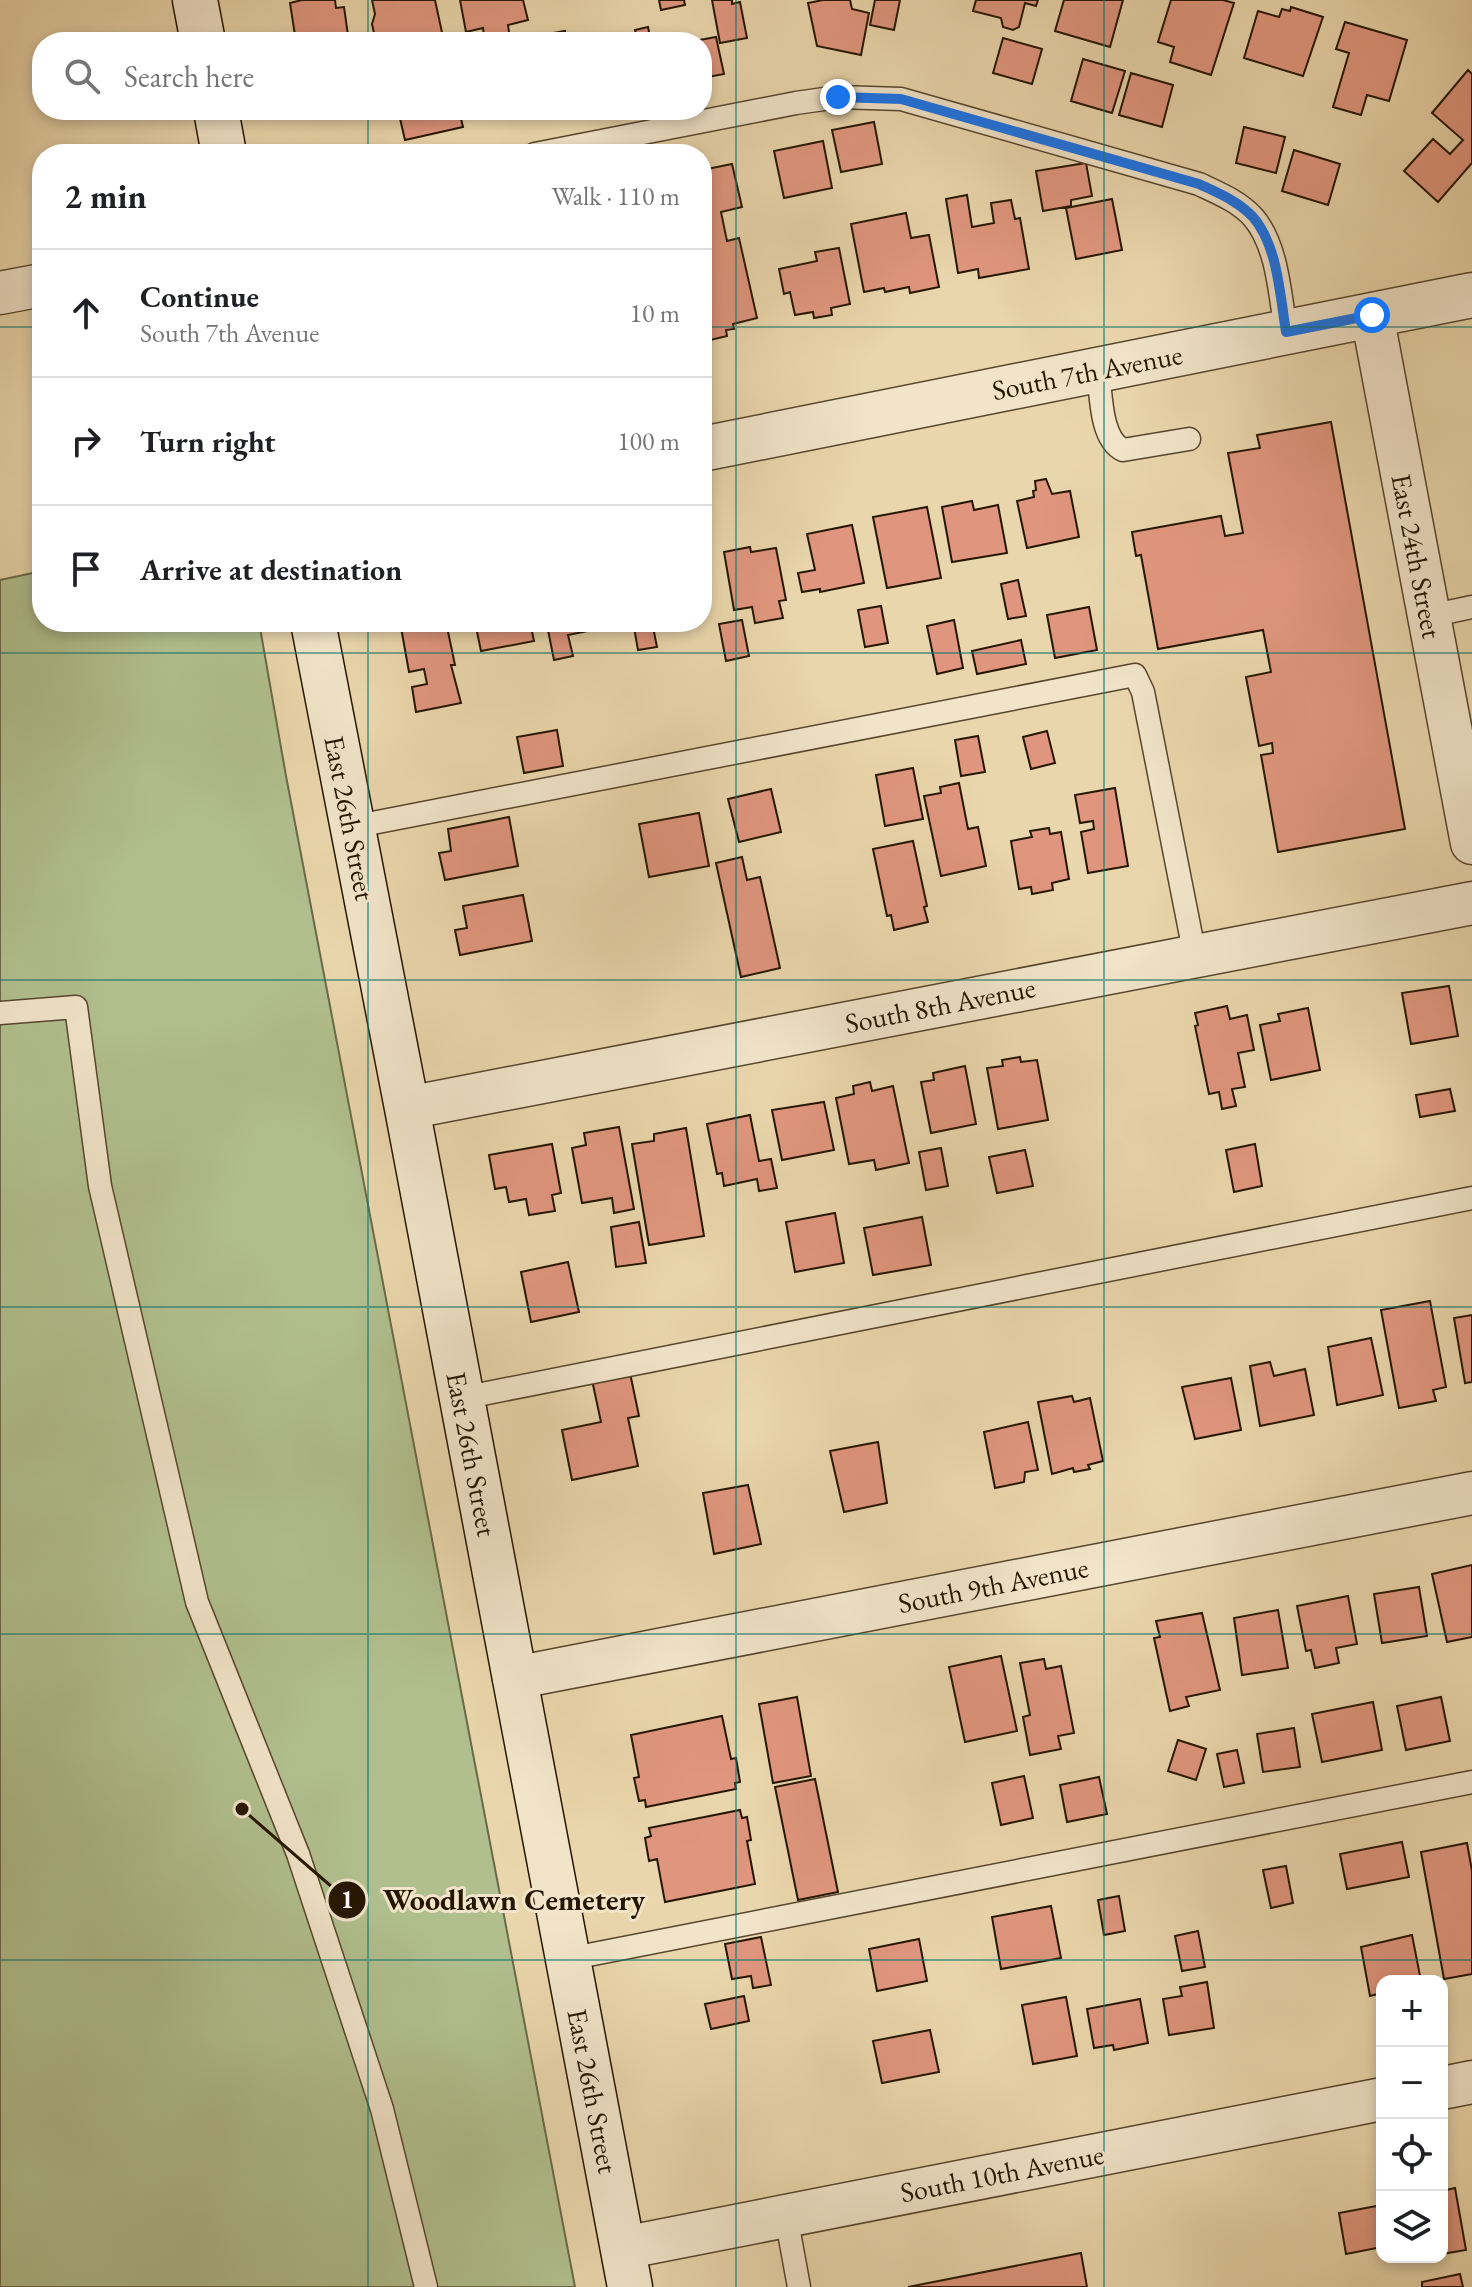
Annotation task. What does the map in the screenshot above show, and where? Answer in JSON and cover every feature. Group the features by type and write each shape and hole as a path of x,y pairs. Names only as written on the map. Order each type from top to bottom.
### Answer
{"main road":[{"path":"195,0 201,32"},
{"path":"218,120 222,144"},
{"name":"South 7th Avenue","path":"712,447 1472,295"},
{"name":"East 26th Street","path":"315,632 627,2267"}],"street":[{"path":"0,293 32,287"},
{"name":"East 24th Street","path":"1372,315 1472,843"},
{"name":"South 8th Avenue","path":"407,1108 1472,903"},
{"name":"South 9th Avenue","path":"514,1678 1472,1493"},
{"path":"1448,2087 1472,2082"},
{"name":"South 10th Avenue","path":"627,2267 786,2216 1376,2100"}],"lane":[{"path":"712,119 838,97 901,99 1199,184 1230,198 1254,218 1268,244 1286,332"},
{"path":"586,144 709,120"},
{"path":"1098,370 1107,430 1115,446 1123,450 1189,439"},
{"path":"1429,616 1472,607"},
{"path":"352,827 1135,675 1143,692 1195,956"},
{"path":"0,1013 76,1007 100,1186 197,1602 298,1854 382,2109 426,2287"},
{"path":"462,1398 1472,1198"},
{"path":"568,1959 1472,1782"},
{"path":"786,2216 799,2287"}],"green space":[{"path":"32,573 32,632 261,632 575,2287 0,2287 0,580"}],"building":[{"path":"335,0 336,8 344,7 348,32 294,32 290,3"},
{"path":"372,0 435,0 442,32 374,32"},
{"path":"460,0 523,0 528,20 508,25 509,32 484,32 483,28 466,32"},
{"path":"659,0 684,0 685,5 661,10"},
{"path":"712,0 732,0 732,4 740,2 747,38 720,43"},
{"path":"850,0 852,9 869,13 861,55 817,46 808,3"},
{"path":"875,0 900,0 894,30 870,25"},
{"path":"976,0 1038,0 1036,6 1025,3 1019,27 1013,30 1003,27 1001,18 973,11"},
{"path":"1064,0 1123,0 1110,47 1055,31"},
{"path":"1171,0 1223,0 1234,3 1211,75 1170,62 1174,47 1158,42"},
{"path":"1291,7 1323,17 1303,76 1244,58 1258,11 1279,17 1282,9 1290,11"},
{"path":"1345,22 1407,40 1389,101 1367,95 1361,115 1333,107 1349,53 1336,49"},
{"path":"648,27 649,32 636,32"},
{"path":"716,37 724,74 712,76 712,38"},
{"path":"1003,38 1042,49 1032,84 993,73"},
{"path":"1083,59 1125,71 1112,113 1071,101"},
{"path":"1468,70 1472,74 1472,163 1438,202 1404,171 1433,139 1450,154 1463,140 1432,113"},
{"path":"1131,73 1173,85 1162,127 1119,115"},
{"path":"400,120 461,120 463,127 405,140"},
{"path":"874,122 882,164 841,172 832,130"},
{"path":"1244,127 1285,137 1276,173 1236,163"},
{"path":"823,141 832,188 784,198 774,151"},
{"path":"1294,150 1340,164 1328,205 1282,191"},
{"path":"1086,163 1092,196 1071,200 1071,206 1043,211 1036,171"},
{"path":"732,164 742,207 721,212 727,241 739,238 757,318 733,324 734,329 726,330 727,336 712,340 712,168"},
{"path":"967,195 972,227 994,223 991,203 1011,200 1015,219 1020,218 1029,269 979,278 978,269 958,273 946,199"},
{"path":"1112,199 1122,250 1076,259 1066,208"},
{"path":"906,213 911,238 929,235 939,287 910,293 909,287 864,292 851,224"},
{"path":"839,248 850,304 831,308 832,315 814,318 813,312 795,315 790,292 784,294 779,269 817,261 815,252"},
{"path":"1331,422 1405,829 1278,852 1261,755 1273,753 1272,743 1259,746 1246,677 1271,672 1263,630 1158,649 1141,555 1136,556 1132,532 1221,516 1225,536 1243,533 1228,453 1260,448 1257,435"},
{"path":"1046,479 1052,494 1070,491 1079,537 1027,548 1017,501 1034,497 1035,481"},
{"path":"972,501 974,510 998,505 1007,553 952,562 942,507"},
{"path":"927,507 941,578 887,588 873,517"},
{"path":"852,525 864,583 820,592 820,589 802,592 798,573 815,570 807,534"},
{"path":"750,547 751,552 776,548 786,600 779,601 783,618 755,623 752,607 734,610 724,552"},
{"path":"1018,580 1026,616 1008,619 1001,584"},
{"path":"881,606 888,643 865,647 858,610"},
{"path":"1089,607 1097,650 1055,658 1047,615"},
{"path":"742,620 749,656 726,661 719,624"},
{"path":"954,620 963,668 937,674 927,626"},
{"path":"402,632 448,632 455,665 451,665 461,703 416,712 412,687 427,684 424,669 409,672"},
{"path":"477,632 532,632 534,641 481,651"},
{"path":"548,632 583,632 568,635 573,656 554,660"},
{"path":"635,632 654,632 657,647 638,650"},
{"path":"1021,640 1026,664 977,674 972,651"},
{"path":"557,730 563,766 524,773 517,737"},
{"path":"1047,731 1055,763 1031,769 1023,737"},
{"path":"978,736 985,772 961,776 955,740"},
{"path":"913,768 923,819 885,826 876,775"},
{"path":"959,783 968,829 978,827 986,866 941,876 924,796 941,793 940,787"},
{"path":"1115,788 1128,866 1088,873 1081,832 1094,829 1093,821 1080,823 1075,795"},
{"path":"771,789 781,832 739,842 728,799"},
{"path":"699,813 709,866 649,877 639,824"},
{"path":"509,817 518,866 445,880 439,853 451,851 448,829"},
{"path":"1049,828 1050,834 1061,832 1069,879 1052,883 1053,890 1032,894 1031,887 1019,889 1011,841 1032,837 1030,831"},
{"path":"913,841 928,922 894,930 891,915 887,916 873,849"},
{"path":"742,857 747,880 760,877 780,968 741,977 716,863"},
{"path":"523,895 532,941 460,955 455,930 467,928 463,906"},
{"path":"1449,986 1458,1036 1411,1044 1402,993"},
{"path":"1227,1006 1230,1019 1247,1015 1254,1050 1238,1053 1245,1087 1232,1089 1236,1106 1222,1109 1219,1092 1209,1094 1195,1013"},
{"path":"1308,1008 1320,1070 1271,1080 1260,1025 1280,1021 1278,1014"},
{"path":"1020,1057 1021,1062 1037,1060 1048,1120 998,1129 987,1068 1003,1066 1002,1060"},
{"path":"965,1066 976,1124 931,1133 921,1082 934,1080 933,1073"},
{"path":"870,1082 872,1091 893,1086 909,1163 876,1170 874,1160 849,1164 836,1098 854,1094 853,1086"},
{"path":"1450,1089 1455,1111 1420,1117 1416,1095"},
{"path":"824,1102 834,1150 782,1160 772,1110"},
{"path":"750,1115 759,1161 771,1159 777,1188 759,1191 757,1179 724,1186 722,1173 717,1174 707,1124"},
{"path":"619,1127 634,1209 614,1213 612,1198 582,1203 572,1148 586,1145 584,1133"},
{"path":"686,1128 704,1236 649,1245 632,1144 654,1141 654,1134"},
{"path":"552,1144 561,1193 552,1195 555,1211 529,1215 526,1199 509,1202 506,1187 495,1189 489,1155"},
{"path":"1255,1144 1262,1186 1234,1192 1226,1150"},
{"path":"941,1148 948,1186 926,1190 919,1152"},
{"path":"1025,1150 1033,1186 997,1193 989,1157"},
{"path":"835,1213 844,1263 795,1272 786,1222"},
{"path":"922,1217 931,1265 873,1275 864,1228"},
{"path":"639,1222 646,1263 616,1267 611,1227"},
{"path":"568,1262 579,1312 531,1322 521,1272"},
{"path":"1430,1301 1446,1387 1433,1390 1436,1401 1399,1408 1381,1310"},
{"path":"1472,1315 1472,1382 1465,1383 1454,1318"},
{"path":"1371,1338 1383,1395 1337,1405 1328,1347"},
{"path":"1270,1362 1274,1376 1305,1369 1314,1415 1260,1426 1250,1366"},
{"path":"630,1373 639,1416 628,1418 638,1466 572,1480 562,1430 601,1422 592,1380"},
{"path":"1231,1378 1241,1430 1195,1439 1182,1387"},
{"path":"1072,1396 1074,1402 1090,1398 1103,1461 1088,1465 1090,1469 1074,1472 1073,1468 1052,1474 1038,1402"},
{"path":"1028,1422 1038,1470 1025,1472 1024,1482 995,1488 984,1432"},
{"path":"878,1442 887,1503 844,1512 830,1451"},
{"path":"748,1485 761,1544 714,1554 703,1493"},
{"path":"1472,1565 1472,1637 1447,1642 1432,1574"},
{"path":"1419,1587 1427,1636 1382,1643 1374,1594"},
{"path":"1348,1596 1357,1644 1336,1648 1339,1663 1315,1668 1311,1650 1306,1651 1297,1606"},
{"path":"1278,1610 1288,1668 1242,1675 1234,1618"},
{"path":"1202,1613 1220,1690 1186,1697 1189,1706 1170,1711 1154,1638 1160,1637 1156,1621"},
{"path":"1001,1656 1017,1731 965,1742 949,1667"},
{"path":"1044,1659 1046,1669 1061,1666 1074,1733 1058,1736 1061,1749 1030,1755 1023,1717 1030,1715 1020,1663"},
{"path":"797,1697 811,1776 773,1783 759,1704"},
{"path":"1441,1697 1450,1741 1406,1750 1397,1706"},
{"path":"1373,1702 1382,1750 1322,1762 1312,1714"},
{"path":"722,1716 731,1759 736,1758 740,1782 735,1783 736,1789 646,1807 645,1800 639,1801 634,1778 639,1777 631,1735"},
{"path":"1294,1728 1300,1767 1263,1772 1257,1734"},
{"path":"1178,1740 1206,1749 1196,1780 1168,1771"},
{"path":"1237,1750 1244,1783 1224,1787 1217,1754"},
{"path":"1024,1776 1033,1818 1001,1825 992,1783"},
{"path":"1099,1777 1107,1814 1067,1822 1060,1785"},
{"path":"815,1779 838,1892 798,1900 775,1787"},
{"path":"740,1810 742,1818 747,1817 751,1840 747,1841 755,1884 665,1902 657,1859 649,1861 645,1838 651,1836 649,1828"},
{"path":"1402,1842 1409,1877 1347,1889 1340,1854"},
{"path":"1467,1843 1472,1871 1472,1974 1448,1978 1448,1975 1443,1975 1421,1852"},
{"path":"1286,1866 1293,1903 1271,1908 1263,1870"},
{"path":"1119,1896 1125,1931 1104,1935 1098,1900"},
{"path":"1051,1906 1061,1958 1001,1969 992,1917"},
{"path":"1198,1931 1205,1967 1182,1971 1175,1936"},
{"path":"1412,1935 1420,1975 1376,1975 1376,1994 1370,1996 1361,1947"},
{"path":"761,1937 771,1985 753,1988 751,1976 732,1979 725,1944"},
{"path":"919,1939 927,1981 877,1991 869,1949"},
{"path":"1207,1982 1214,2028 1169,2035 1163,1999 1182,1996 1180,1987"},
{"path":"744,1996 749,2021 711,2029 705,2004"},
{"path":"1066,1997 1077,2056 1033,2064 1022,2005"},
{"path":"1140,1999 1148,2043 1114,2050 1113,2045 1094,2048 1087,2009"},
{"path":"930,2030 939,2072 882,2083 873,2041"},
{"path":"1455,2188 1466,2250 1448,2253 1448,2191"},
{"path":"1376,2206 1376,2248 1346,2254 1339,2213"},
{"path":"1081,2253 1087,2287 908,2287"},
{"path":"1460,2274 1463,2287 1422,2287 1422,2282"}],"place":[{"name":"Woodlawn Cemetery","path":"242,1809"}],"route":[{"path":"838,97 901,99 1199,184 1230,198 1254,218 1268,244 1286,332 1372,315"}]}
